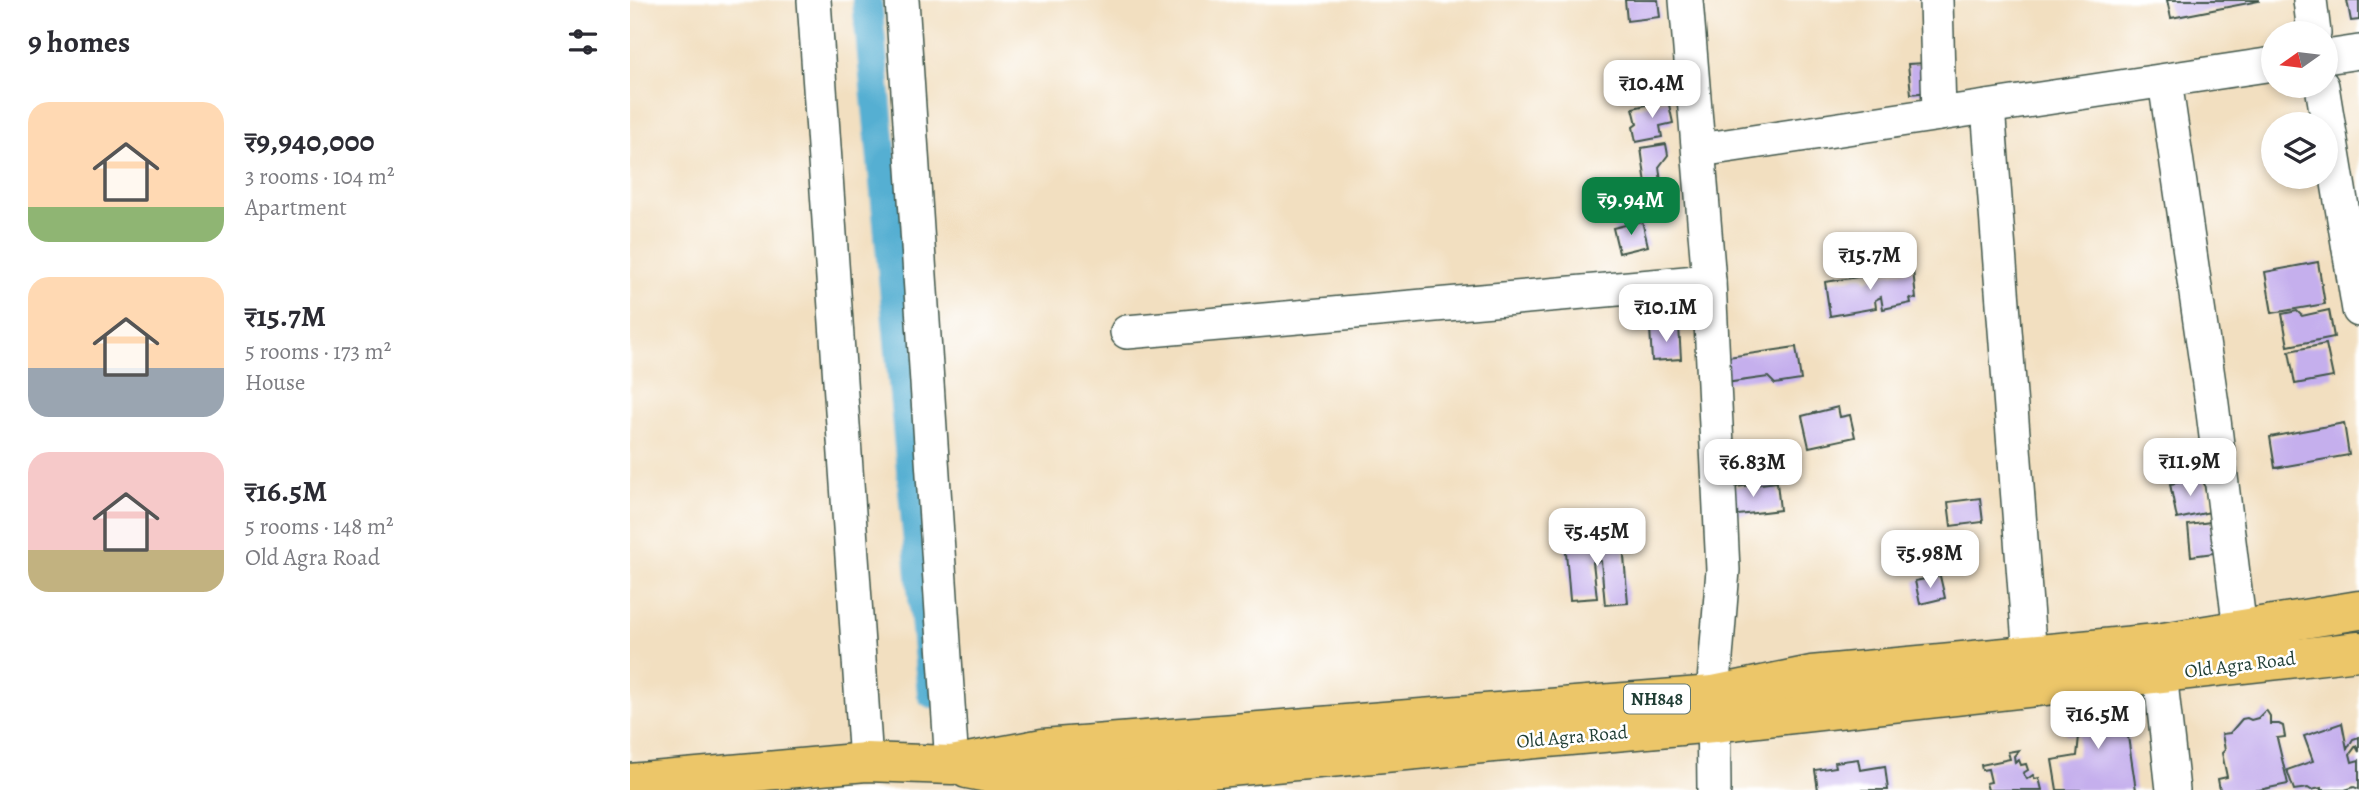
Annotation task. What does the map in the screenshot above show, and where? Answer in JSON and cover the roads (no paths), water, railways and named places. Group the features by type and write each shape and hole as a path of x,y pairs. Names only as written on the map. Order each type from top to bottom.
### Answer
{"highway":[{"name":"NH848","path":"630,783 866,762 952,765 1043,748 1713,709 1811,675 2030,657 2159,659 2240,630 2359,611"},
{"name":"Old Agra Road","path":"1713,709 2159,659 2359,651"},
{"path":"826,790 866,762"}],"street":[{"path":"814,0 866,762"},
{"path":"902,0 952,765"},
{"path":"1686,0 1709,281 1723,570 1713,709 1714,790"},
{"path":"1936,0 1939,114"},
{"path":"2310,0 2313,21"},
{"path":"2338,55 2359,52"},
{"path":"1700,150 2261,66"},
{"path":"2165,81 2212,404 2240,630"},
{"path":"2324,98 2359,310"},
{"path":"1988,107 2030,657"},
{"path":"1127,332 1709,281"},
{"path":"2159,659 2173,790"}],"waterway":[{"path":"867,0 932,693"}]}
